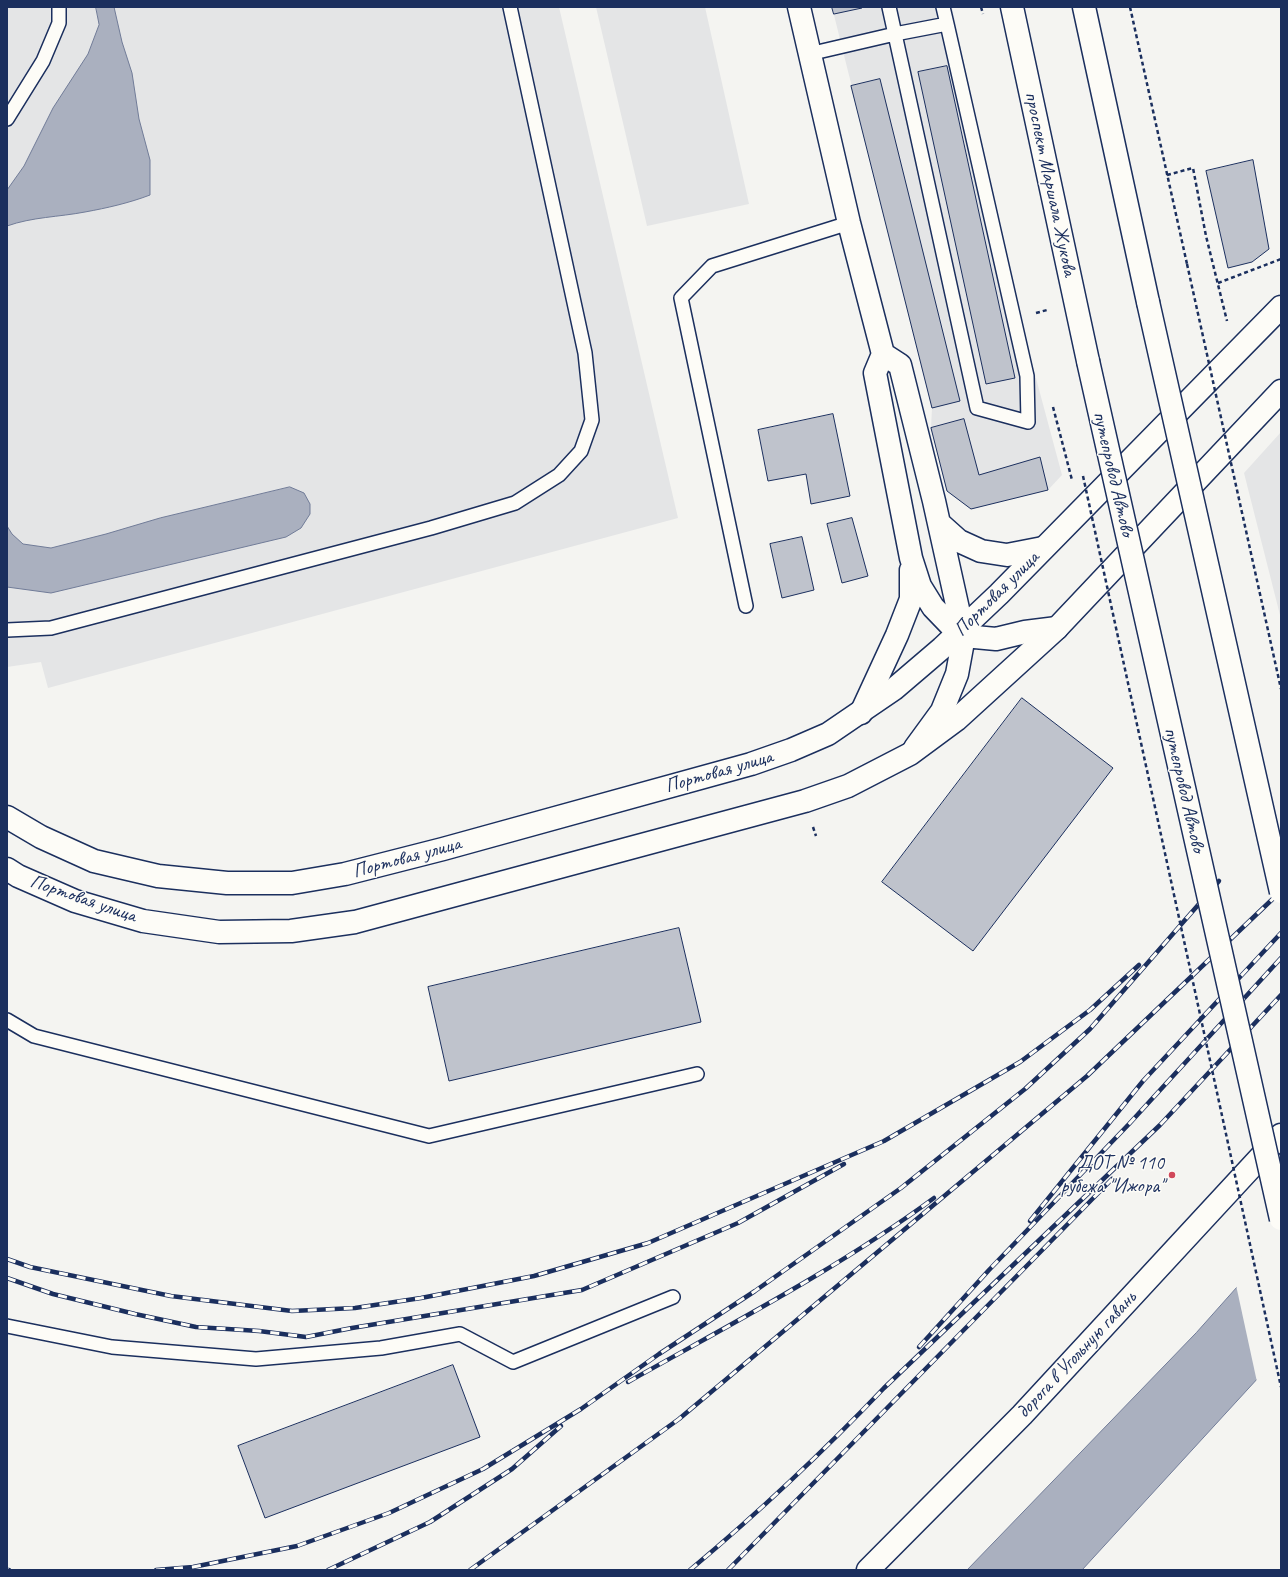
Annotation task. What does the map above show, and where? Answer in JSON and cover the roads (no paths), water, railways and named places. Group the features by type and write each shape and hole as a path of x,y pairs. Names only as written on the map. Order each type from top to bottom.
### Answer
{"street":[{"path":"799,7 849,223 883,354 875,373 912,558 920,586 932,607 962,632 996,639 1025,632 1057,628"},
{"name":"проспект Маршала Жукова","path":"1012,7 1088,361"},
{"path":"1084,7 1148,302 1281,892"},
{"name":"Портовая улица","path":"7,817 41,837 94,861 150,875 228,883 292,883 345,874 443,849 751,764 791,750 828,734 861,713 894,689 962,632 1281,307"},
{"path":"883,354 900,366 940,524 962,632 957,674 942,711 910,754"},
{"name":"путепровод Автово","path":"1088,361 1281,1219"},
{"name":"Портовая улица","path":"7,869 18,876 75,901 143,920 219,932 291,931 355,922 805,801 848,786 910,754 956,720 1057,628 1281,391"},
{"path":"940,524 959,541 981,551 1007,555 1043,548"},
{"path":"861,713 894,641 911,599 912,558"},
{"name":"дорога в Угольную гавань","path":"868,1570 1022,1415 1281,1135"}],"lane":[{"path":"7,119 43,61 59,23 59,7"},
{"path":"7,630 51,628 431,528 515,503 559,475 581,450 592,420 585,353 510,7"},
{"path":"889,7 978,408 1028,422 1027,376 943,7"},
{"path":"809,54 895,34 947,24"},
{"path":"746,606 681,298 712,266 849,223"},
{"path":"7,1020 34,1036 429,1136 697,1074"},
{"path":"7,1326 112,1347 256,1359 381,1348 460,1334 513,1362 672,1297"}],"water":[{"path":"96,7 114,7 122,42 132,73 139,119 150,160 150,195 101,209 36,219 7,226 7,190 24,166 53,108 88,54 99,25"},
{"path":"290,487 304,493 310,504 310,514 301,528 286,537 51,593 7,587 7,526 12,534 23,544 51,548 160,518"},
{"path":"1281,1238 1281,1353 1082,1570 967,1570 1196,1333"}],"railway":[{"path":"156,1570 193,1567 297,1546 389,1513 483,1469 581,1409 659,1354 755,1291 901,1188 1025,1089 1090,1029 1219,881"},
{"path":"470,1570 679,1419 1087,1076 1281,891"},
{"path":"1030,1221 1143,1081 1281,933"},
{"path":"919,1347 989,1270 1129,1124 1281,958"},
{"path":"7,1259 30,1267 171,1296 292,1311 355,1308 421,1298 534,1276 648,1243 884,1141 1020,1062 1090,1010 1139,965"},
{"path":"690,1570 790,1482 884,1388 1160,1125 1281,995"},
{"path":"7,1278 53,1294 196,1327 259,1331 306,1337 582,1290 738,1223 844,1164"},
{"path":"728,1570 1112,1179"},
{"path":"628,1382 823,1272 898,1224 934,1198"},
{"path":"328,1570 430,1522 512,1469 561,1426"}],"place":[{"name":"ДОТ № 110 рубежа \"Ижора\"","path":"1172,1175"}]}
